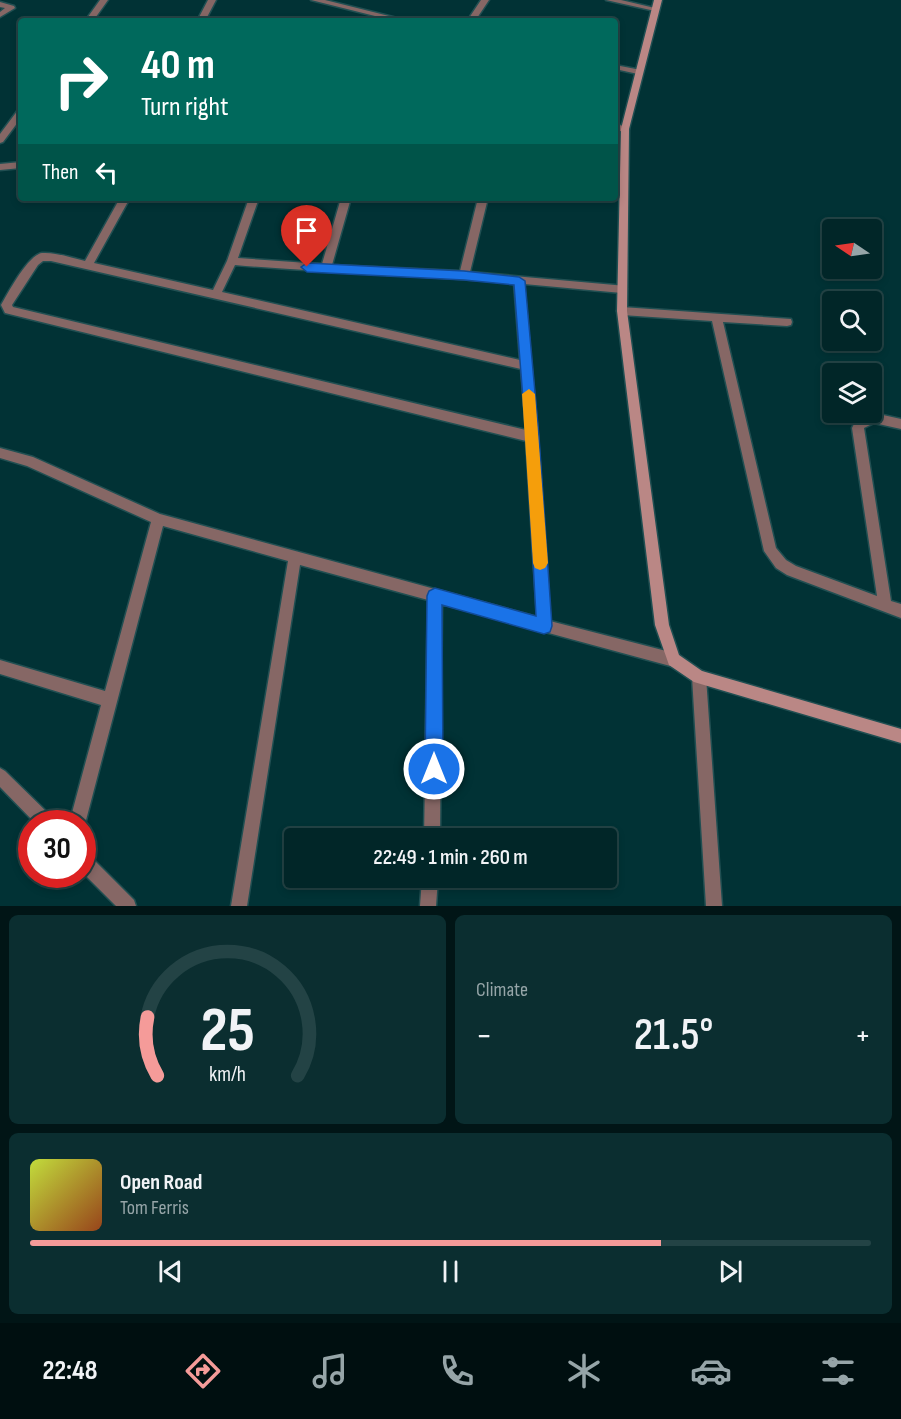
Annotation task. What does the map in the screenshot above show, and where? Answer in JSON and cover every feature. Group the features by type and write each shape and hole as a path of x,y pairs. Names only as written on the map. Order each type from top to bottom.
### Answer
{"street":[{"path":"91,18 104,0"},
{"path":"203,18 212,0"},
{"path":"315,0 392,18"},
{"path":"473,18 485,0"},
{"path":"610,0 656,5 620,128 622,311 662,625 674,660"},
{"path":"0,4 11,8 0,15"},
{"path":"618,68 638,72"},
{"path":"0,140 18,116"},
{"path":"0,167 18,165"},
{"path":"88,266 123,201"},
{"path":"216,294 232,261 253,201"},
{"path":"326,269 345,201"},
{"path":"464,275 482,201"},
{"path":"526,366 216,294 41,257 34,262 6,305 9,310 16,312 532,437"},
{"path":"232,261 326,269 464,275 622,290"},
{"path":"519,281 544,626"},
{"path":"622,311 787,322"},
{"path":"717,318 770,551 774,558 792,571 901,611"},
{"path":"885,605 858,428 860,423 874,418 901,424"},
{"path":"0,453 29,461 158,519 674,660 699,677 901,736"},
{"path":"81,810 158,519"},
{"path":"239,906 295,557"},
{"path":"432,828 435,596"},
{"path":"0,668 110,700"},
{"path":"699,677 714,906"},
{"path":"0,776 33,810"},
{"path":"96,874 128,906"},
{"path":"428,906 429,888"}],"slow traffic":[{"path":"529,394 540,563"}],"route":[{"path":"307,267 464,275 519,281 544,626 435,596 434,769"}]}
